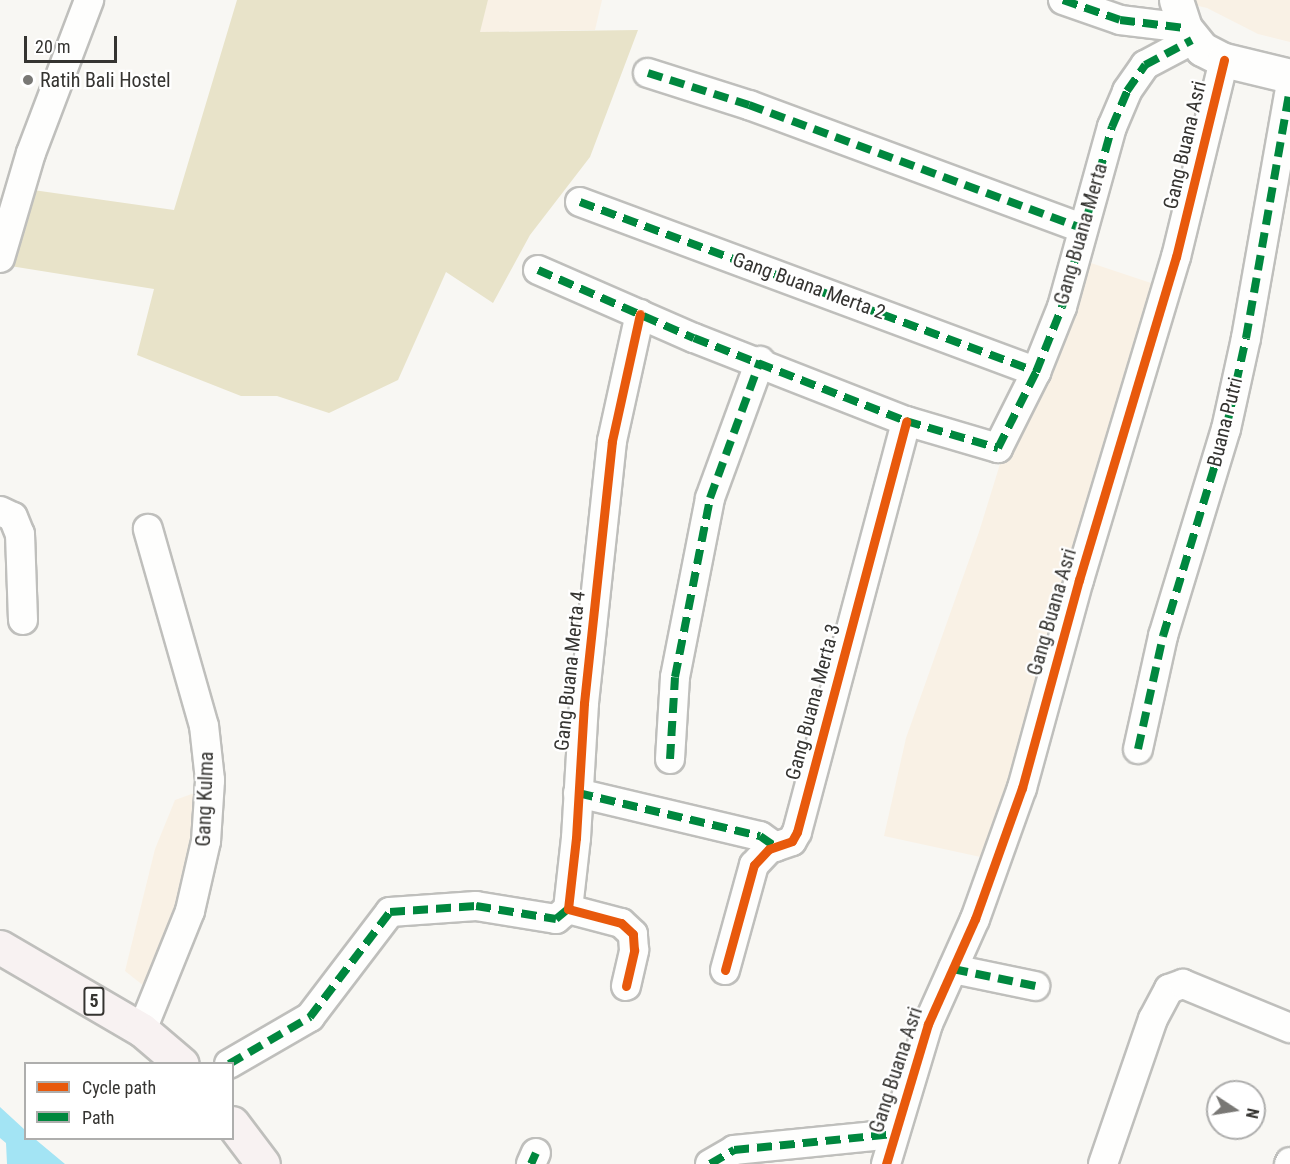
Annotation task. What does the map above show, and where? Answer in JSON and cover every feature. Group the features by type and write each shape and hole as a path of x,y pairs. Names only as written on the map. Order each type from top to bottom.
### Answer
{"highway":[{"name":"5","path":"0,947 142,1030 180,1062"},
{"path":"234,1126 263,1164"}],"street":[{"path":"0,258 31,153 89,0"},
{"path":"1063,0 1120,20 1184,23 1224,60 1290,76"},
{"name":"Gang Buana Merta","path":"906,421 993,449 1003,445 1062,307 1082,228 1126,91 1145,65 1184,23"},
{"name":"Gang Buana Asri","path":"886,1164 893,1134 928,1024 995,870 1022,788 1082,569 1176,257 1224,60"},
{"path":"648,73 749,105 1082,228"},
{"name":"Buana Putri","path":"1138,749 1163,636 1226,429 1246,338 1290,89"},
{"name":"Gang Buana Merta 2","path":"580,202 1036,372"},
{"path":"538,270 640,314 906,421"},
{"name":"Gang Buana Merta 4","path":"568,909 612,441 640,314"},
{"path":"670,759 675,677 710,498 760,361"},
{"name":"Gang Buana Merta 3","path":"725,970 748,880 760,857 792,841 797,832 906,421"},
{"path":"0,511 13,517 20,534 24,620"},
{"name":"Gang Kulma","path":"142,1030 190,910 206,841 210,780 204,726 148,529"},
{"path":"578,793 751,834 776,847"},
{"path":"232,1062 310,1017 390,912 476,906 556,919 568,909 621,923 633,934 634,950 626,987"},
{"path":"952,969 1035,986"},
{"path":"1103,1164 1153,1019 1169,989 1183,984 1290,1028"},
{"name":"Gang Buana Asri","path":"710,1164 734,1150 893,1134"}],"shaded area":[{"path":"237,0 488,0 480,32 638,30 590,157 530,235 493,303 446,272 398,380 329,413 277,396 241,396 137,355 154,289 4,265 26,189 174,210"},
{"path":"488,0 602,0 595,30 479,32"},
{"path":"1174,0 1290,0 1290,42 1258,34 1207,8"},
{"path":"1082,260 1169,289 999,861 884,836 906,738 979,532 1017,409"},
{"path":"211,787 154,994 125,971 155,849 175,800"}],"water":[{"path":"0,1107 24,1129 24,1140 36,1140 65,1164 7,1164 6,1143 0,1138"}],"marked path":[{"path":"1063,0 1120,20 1185,28"},
{"path":"538,270 694,338 906,421 998,448 1036,372 1062,307 1112,127 1127,91 1145,65 1192,40"},
{"path":"648,73 749,105 1082,228"},
{"path":"1138,749 1163,636 1226,429 1246,338 1290,89"},
{"path":"580,202 1036,372"},
{"path":"670,759 675,677 710,498 760,361"},
{"path":"578,793 760,836 776,847"},
{"path":"232,1062 310,1017 390,912 476,906 556,919 568,909"},
{"path":"953,969 1035,986"},
{"path":"710,1164 734,1150 893,1134"},
{"path":"531,1164 536,1153"}],"cycle path":[{"path":"886,1164 928,1024 975,919 1022,788 1079,580 1176,257 1224,60"},
{"path":"626,986 634,950 633,934 621,923 568,909 576,838 584,703 612,441 640,314"},
{"path":"725,970 754,865 769,849 792,841 797,832 906,421"}],"place":[{"name":"Ratih Bali Hostel","path":"28,80"}]}
